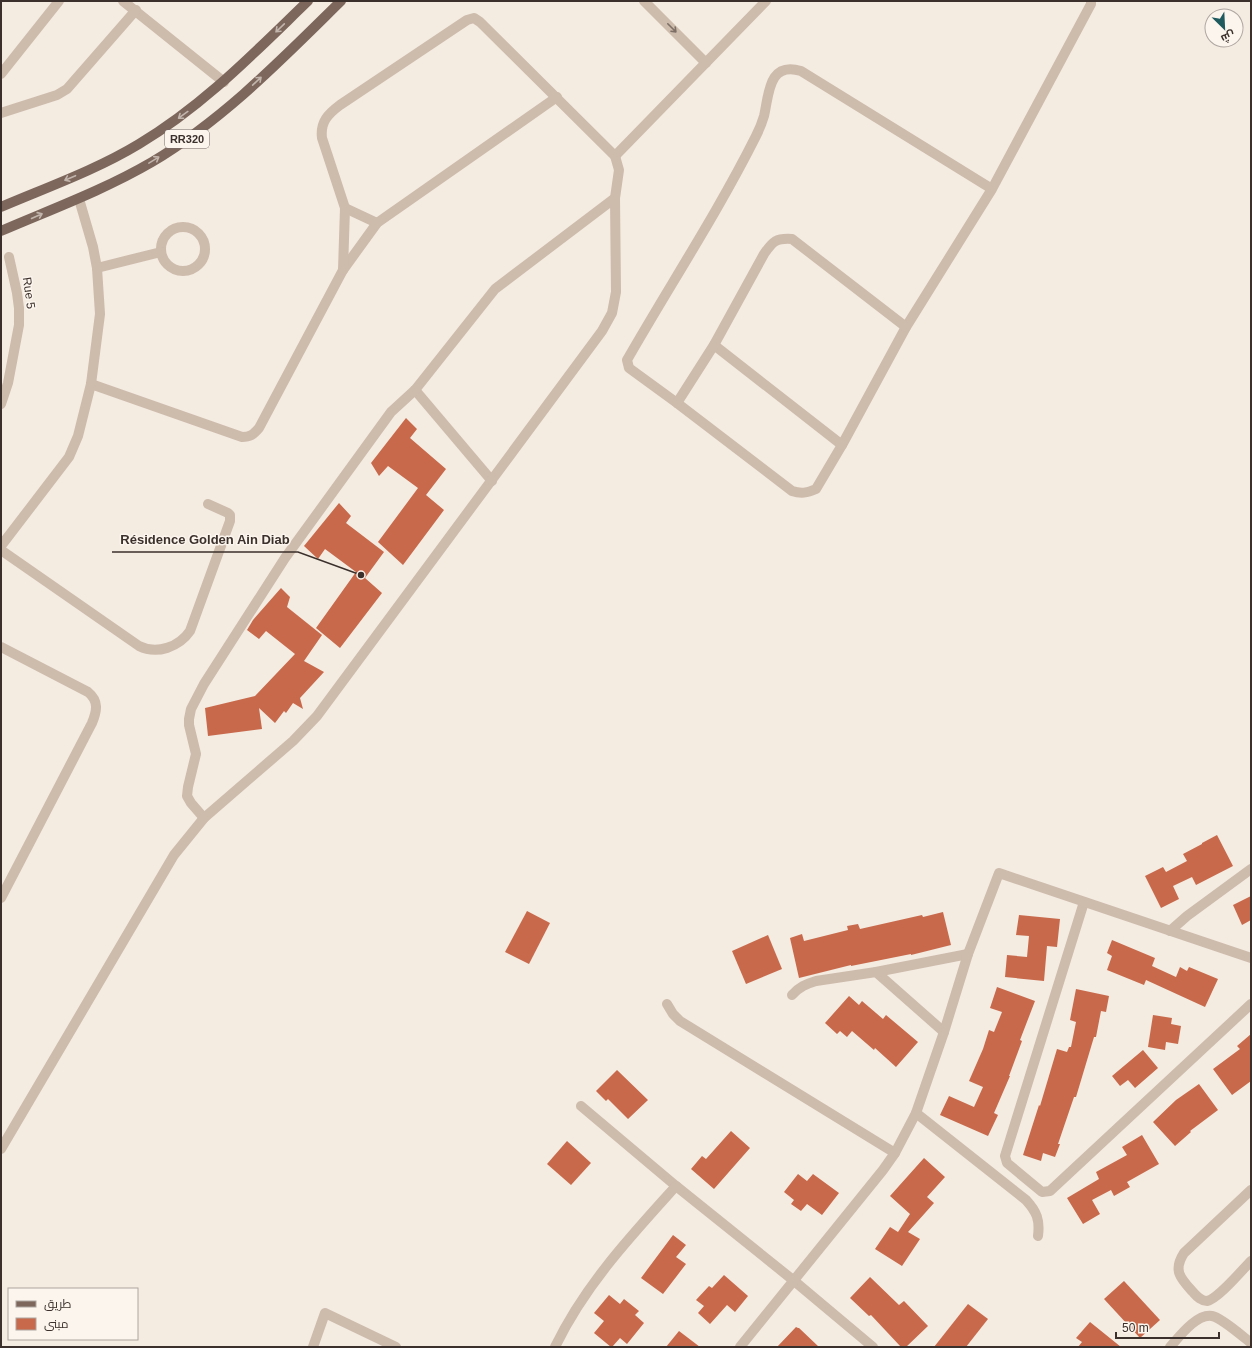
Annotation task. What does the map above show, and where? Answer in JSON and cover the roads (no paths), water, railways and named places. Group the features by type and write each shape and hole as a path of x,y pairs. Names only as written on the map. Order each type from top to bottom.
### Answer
{"main road":[{"name":"RR320","path":"1,207 93,168 130,150 184,114 224,82 308,1"},
{"name":"RR320","path":"1,231 79,199 152,162 208,124 226,109 341,1"}],"street":[{"path":"1,74 59,1"},
{"path":"123,1 224,82"},
{"path":"644,1 706,63"},
{"path":"615,156 766,1"},
{"path":"992,189 800,71 792,68 783,71 777,74 771,84 767,95 761,125 746,155 628,360 629,368 792,491 808,493 816,489 842,445 906,327 992,189 1091,4 1091,1"},
{"path":"1,113 57,95 68,89 136,10"},
{"path":"1,1149 174,854 204,818 293,741 317,716 602,332 612,313 616,292 615,198 619,170 615,156 557,97 477,20 472,18 462,22 340,105 324,120 321,132 322,138 345,208 343,270"},
{"path":"91,384 242,437 249,437 254,434 343,270 377,223 557,97"},
{"path":"204,818 191,804 187,796 196,754 195,746 190,733 189,719 196,698 285,558 391,412 415,390 495,289 615,198"},
{"path":"1,546 69,457 78,436 91,384 100,314 97,268 93,247 79,199"},
{"path":"345,208 377,223"},
{"path":"182,227 196,231 201,236 205,250 200,263 194,268 180,271 173,269 163,259 161,252 164,238 169,232 182,227"},
{"path":"677,403 714,345 764,254 773,242 780,238 792,239 906,327"},
{"path":"97,268 161,252"},
{"name":"Rue 5","path":"1,404 8,383 19,325 19,308 14,276 9,257"},
{"path":"714,345 842,445"},
{"path":"1,365 12,361"},
{"path":"415,390 492,481"},
{"path":"1,550 139,646 150,650 161,650 173,646 183,640 190,631 230,521 230,515 228,513 208,504"},
{"path":"1,647 88,692 94,697 97,706 92,723 1,898"},
{"path":"1170,931 1251,869"},
{"path":"740,1347 883,1170 895,1153 916,1113 944,1032 968,954 999,874 1251,958"},
{"path":"1084,902 1005,1156 1007,1163 1042,1192 1045,1193 1050,1191 1251,1004"},
{"path":"792,996 798,989 807,984 968,954"},
{"path":"876,972 944,1032"},
{"path":"667,1004 673,1014 680,1021 895,1153"},
{"path":"580,1106 873,1347"},
{"path":"916,1113 1026,1200 1033,1208 1037,1217 1039,1225 1038,1236"},
{"path":"555,1347 583,1299 602,1271 618,1250 676,1186"},
{"path":"1251,1190 1184,1253 1179,1260 1180,1278 1200,1299 1207,1301 1218,1295 1251,1261"},
{"path":"1204,1316 1207,1301"},
{"path":"313,1347 325,1313 396,1347"},
{"path":"1170,1347 1188,1328 1204,1316 1212,1316 1220,1320 1251,1343"}],"place":[{"name":"Résidence Golden Ain Diab","path":"361,575"}]}
